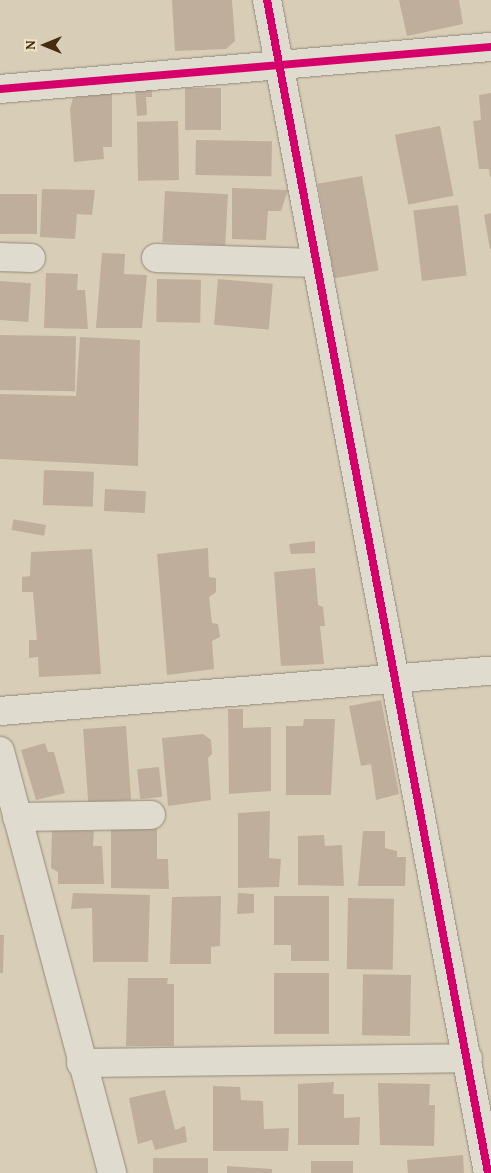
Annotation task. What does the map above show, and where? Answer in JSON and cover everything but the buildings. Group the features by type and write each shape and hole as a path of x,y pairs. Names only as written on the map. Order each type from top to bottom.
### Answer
{"street":[{"path":"267,0 394,679 468,1058 488,1173"},
{"path":"0,89 491,47"},
{"path":"0,257 30,258"},
{"path":"156,258 317,263"},
{"path":"0,711 491,671"},
{"path":"0,751 81,1063 112,1173"},
{"path":"17,817 151,815"},
{"path":"81,1063 468,1058"}],"cycle path":[{"path":"267,0 488,1173"},
{"path":"0,89 491,47"}]}
